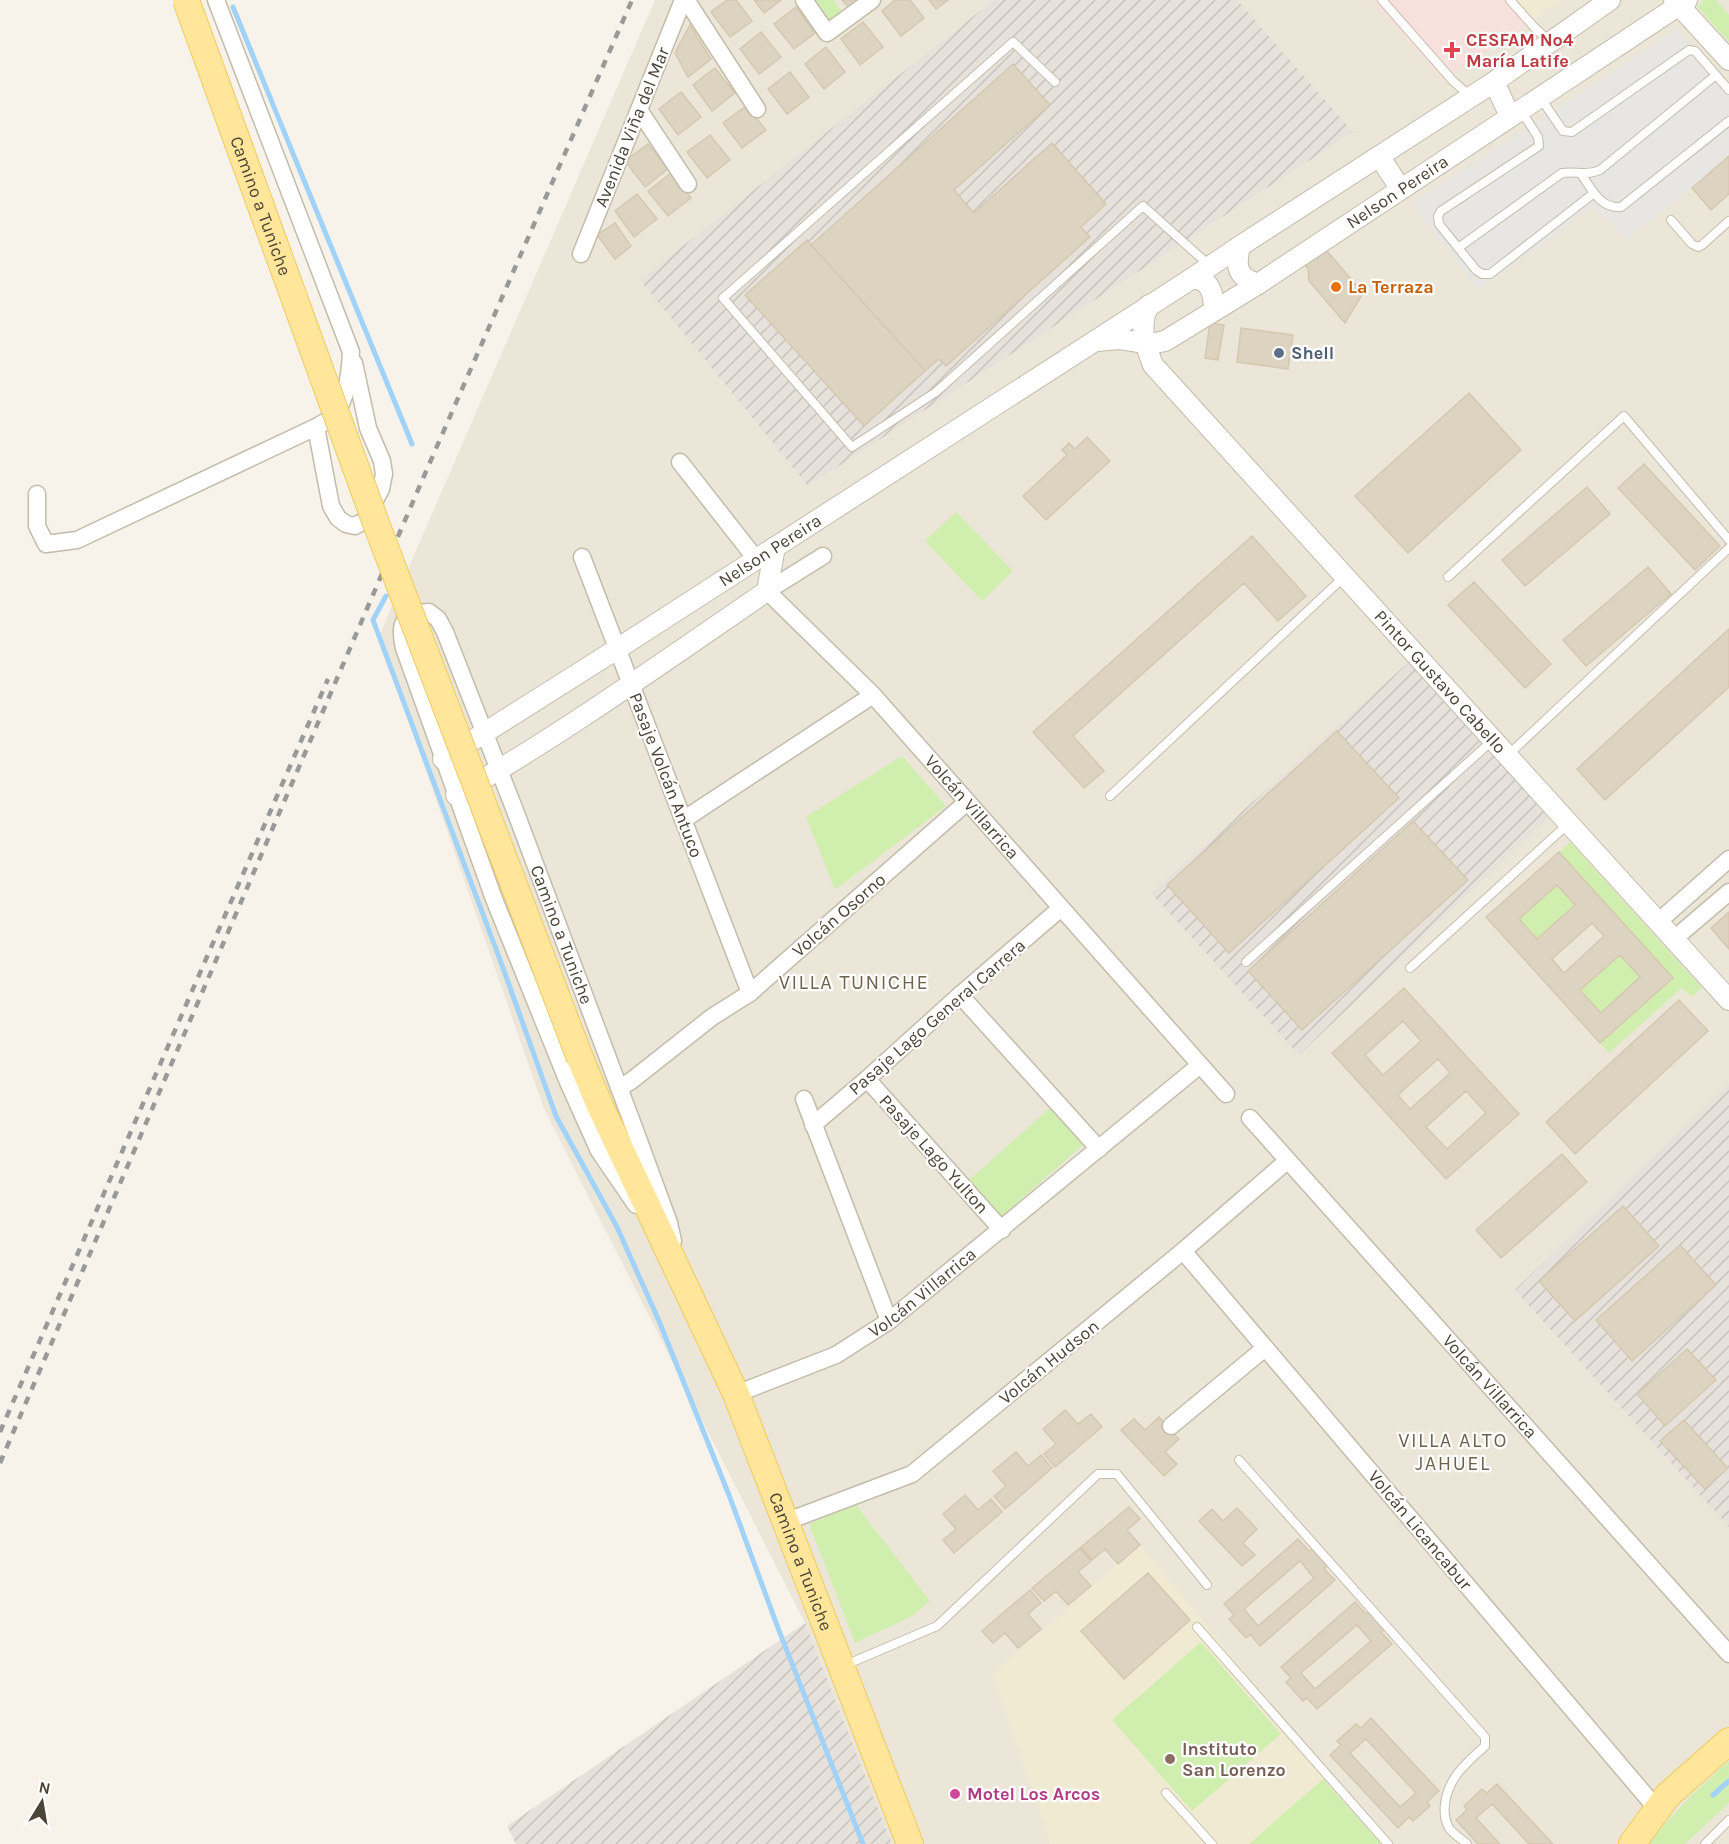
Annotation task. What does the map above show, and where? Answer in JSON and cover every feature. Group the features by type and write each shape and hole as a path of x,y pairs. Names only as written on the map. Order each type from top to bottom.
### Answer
{"main road":[{"name":"Camino a Tuniche","path":"186,0 377,526 580,1058 600,1106 736,1394 910,1844"},
{"path":"1632,1844 1657,1809 1680,1783 1729,1741"}],"street":[{"name":"Camino a Tuniche","path":"216,0 351,352 368,428 382,461 384,474 381,489 364,521 355,525 346,525 338,518 331,506 316,427 333,416 340,405 350,376 351,352"},
{"path":"804,0 827,33 872,0"},
{"name":"Nelson Pereira","path":"443,759 617,650 1494,82 1610,0"},
{"path":"685,2 757,109"},
{"name":"Avenida Viña del Mar","path":"581,254 685,2"},
{"path":"1679,2 1729,60"},
{"name":"Nelson Pereira","path":"1096,340 1119,339 1145,344 1165,341 1258,284 1400,188 1545,104 1679,2"},
{"path":"1494,82 1520,117"},
{"path":"639,110 688,184"},
{"path":"1379,156 1400,188"},
{"path":"1240,246 1236,264 1239,271 1250,281 1258,284"},
{"path":"1191,279 1204,282 1210,288 1213,294 1214,311"},
{"path":"1145,344 1142,325 1149,305"},
{"name":"Pintor Gustavo Cabello","path":"1145,344 1153,365 1729,1000"},
{"path":"37,494 37,526 46,544 77,540 316,427"},
{"path":"680,462 756,559"},
{"path":"767,591 775,547"},
{"name":"Nelson Pereira","path":"456,795 499,770 823,556"},
{"name":"Pasaje Volcán Antuco","path":"582,557 750,993"},
{"name":"Volcán Villarrica","path":"767,591 873,695 1226,1094"},
{"name":"Camino a Tuniche","path":"669,1251 599,1151 568,1082 494,899 404,648 401,626 405,620 418,613 429,612 438,620 445,632 669,1223 683,1282"},
{"path":"683,820 873,695"},
{"name":"Volcán Osorno","path":"619,1088 712,1017 750,993 968,802"},
{"path":"1658,922 1729,859"},
{"path":"1674,939 1729,892"},
{"name":"Pasaje Lago General Carrera","path":"813,1125 1061,908"},
{"path":"960,995 1099,1149"},
{"name":"Volcán Villarrica","path":"736,1394 836,1355 889,1321 1200,1065"},
{"name":"Pasaje Lago Yulton","path":"867,1079 1002,1230"},
{"path":"804,1099 889,1321"},
{"name":"Volcán Villarrica","path":"1250,1118 1729,1654"},
{"name":"Volcán Hudson","path":"785,1522 912,1474 1183,1251 1287,1161"},
{"name":"Volcán Licancabur","path":"1183,1251 1657,1809"},
{"path":"1171,1426 1265,1348"}],"lane":[{"path":"1382,0 1453,81 1471,96"},
{"path":"1510,0 1550,42"},
{"path":"1055,82 1013,42 723,298 852,447 936,392 1143,206 1210,266"},
{"path":"1545,104 1563,130 1572,132 1689,50 1695,51 1729,90"},
{"path":"1458,248 1562,173 1592,174 1600,170 1716,75"},
{"path":"1520,117 1538,137 1539,146 1441,211 1438,216 1439,224 1476,270 1482,274 1490,274 1594,193"},
{"path":"1581,174 1604,205 1612,208 1621,207 1729,121"},
{"path":"1671,220 1692,244 1698,247 1729,221"},
{"path":"1448,577 1624,416 1729,540"},
{"path":"1507,756 1729,548"},
{"path":"1110,796 1345,576"},
{"path":"1246,962 1493,740"},
{"path":"1410,968 1569,823"},
{"path":"1239,1460 1485,1737 1485,1746 1460,1768 1452,1779 1446,1795 1444,1814 1449,1828 1467,1844"},
{"path":"842,1666 937,1626 1098,1474 1117,1474 1208,1585"},
{"path":"1197,1627 1388,1844"},
{"path":"1167,1793 1212,1844"},
{"path":"1705,1844 1729,1820"}],"shaded area":[{"path":"655,0 1729,0 1729,1844 892,1844 805,1623 544,1109 379,636"},
{"path":"994,0 1237,0 1353,132 808,486 640,280"},
{"name":"CESFAM Nº4 María Latife","path":"1372,0 1514,0 1532,21 1443,79"},
{"path":"1514,0 1560,0 1532,21"},
{"path":"1677,29 1729,85 1729,156 1627,239 1591,205 1553,237 1478,290 1412,204"},
{"path":"1409,662 1549,817 1299,1055 1151,893"},
{"path":"1729,1083 1729,1527 1515,1290"},
{"name":"Instituto San Lorenzo","path":"1140,1545 1388,1844 1050,1844 993,1674"},
{"path":"805,1623 892,1844 516,1844 507,1826"}],"green space":[{"path":"804,0 834,0 847,19 827,33"},
{"path":"1705,0 1716,0 1729,15 1729,42 1697,6"},
{"path":"956,512 1013,571 982,601 925,541"},
{"path":"902,756 946,806 835,890 806,817"},
{"path":"1570,842 1702,988 1691,997 1682,988 1609,1053 1600,1043 1672,978 1559,852"},
{"path":"1557,885 1575,905 1537,939 1519,919"},
{"path":"1620,955 1640,977 1601,1013 1580,990"},
{"path":"1051,1107 1083,1145 1002,1216 968,1181"},
{"path":"856,1505 930,1601 912,1616 855,1643 809,1524"},
{"path":"1201,1642 1281,1734 1192,1811 1112,1720"},
{"path":"1729,1761 1729,1803 1685,1844 1649,1844 1677,1811"},
{"path":"1323,1779 1381,1844 1249,1844"}],"building":[{"path":"727,0 736,0 752,21 730,37 711,12"},
{"path":"754,0 781,0 764,13"},
{"path":"842,0 862,0 850,9"},
{"path":"895,0 910,0 924,18 901,36 882,11"},
{"path":"929,0 948,0 936,9"},
{"path":"796,7 815,33 794,49 774,24"},
{"path":"863,22 883,47 860,65 841,39"},
{"path":"690,25 711,59 688,77 675,53"},
{"path":"761,32 781,57 759,74 740,49"},
{"path":"826,47 845,72 824,89 805,64"},
{"path":"1013,64 1050,105 954,190 974,213 1052,143 1106,204 1081,227 1090,237 946,366 939,359 925,371 811,245"},
{"path":"715,68 735,93 712,111 693,85"},
{"path":"790,72 809,97 787,114 768,89"},
{"path":"681,92 701,117 678,135 659,109"},
{"path":"746,106 766,130 742,148 723,123"},
{"path":"710,135 730,160 707,178 687,152"},
{"path":"648,144 668,169 645,187 625,161"},
{"path":"1729,156 1729,194 1711,210 1692,188"},
{"path":"671,173 691,198 668,216 648,191"},
{"path":"637,194 657,219 634,237 615,211"},
{"path":"615,223 631,246 615,259 597,235"},
{"path":"807,240 925,371 864,426 745,295"},
{"name":"La Terraza","path":"1321,244 1363,293 1345,323 1309,281 1308,268 1301,261"},
{"path":"1210,323 1224,325 1218,360 1205,358"},
{"path":"1241,328 1293,335 1288,369 1237,362"},
{"path":"1469,393 1521,450 1408,553 1355,496"},
{"path":"1087,437 1110,461 1046,520 1023,496 1067,455 1062,450 1069,443 1075,449"},
{"path":"1644,464 1720,546 1695,570 1618,488"},
{"path":"1587,487 1610,514 1525,586 1502,560"},
{"path":"1252,536 1306,596 1278,621 1244,583 1073,736 1104,771 1084,788 1033,732"},
{"path":"1648,567 1671,594 1586,666 1563,640"},
{"path":"1474,582 1551,664 1525,688 1448,605"},
{"path":"1729,629 1729,687 1605,800 1577,769"},
{"path":"1337,731 1399,798 1229,953 1167,885"},
{"path":"1413,821 1468,880 1302,1030 1248,971"},
{"path":"1559,852 1673,978 1600,1043 1486,917","holes":["1557,885 1575,905 1537,939 1519,919","1592,923 1604,936 1564,973 1552,959","1620,955 1640,977 1601,1013 1580,990"]},
{"path":"1729,912 1729,949 1711,928"},
{"path":"1404,988 1519,1114 1446,1179 1332,1053","holes":["1403,1021 1421,1041 1383,1075 1365,1055","1438,1059 1450,1073 1410,1109 1398,1095","1466,1091 1486,1113 1447,1149 1426,1127"]},
{"path":"1679,1000 1708,1031 1575,1154 1546,1122"},
{"path":"1562,1154 1587,1182 1501,1258 1476,1230"},
{"path":"1623,1206 1659,1246 1575,1321 1539,1281"},
{"path":"1680,1245 1716,1285 1632,1361 1596,1320"},
{"path":"1687,1349 1716,1380 1665,1426 1637,1394"},
{"path":"1065,1410 1078,1424 1091,1414 1102,1427 1055,1467 1044,1454 1056,1444 1043,1429"},
{"path":"1159,1417 1179,1439 1165,1452 1177,1464 1164,1476 1121,1430 1134,1419 1145,1430"},
{"path":"1684,1420 1728,1468 1705,1489 1660,1441"},
{"path":"1016,1452 1028,1466 1041,1455 1052,1468 1005,1509 994,1496 1006,1486 993,1471"},
{"path":"965,1495 978,1510 991,1499 1002,1512 954,1553 943,1540 956,1529 943,1514"},
{"path":"1129,1507 1140,1519 1127,1530 1140,1545 1118,1564 1105,1549 1092,1560 1081,1547"},
{"path":"1237,1508 1257,1529 1243,1543 1255,1555 1242,1566 1199,1521 1212,1509 1223,1521"},
{"path":"1298,1539 1309,1551 1313,1548 1328,1565 1324,1569 1335,1580 1260,1646 1250,1634 1246,1638 1229,1619 1234,1615 1224,1604","holes":["1300,1561 1314,1578 1258,1626 1244,1609"]},
{"path":"1080,1548 1091,1561 1078,1572 1091,1586 1068,1605 1056,1591 1044,1601 1032,1588"},
{"path":"1148,1573 1190,1620 1124,1679 1081,1631"},
{"path":"1030,1590 1041,1603 1028,1614 1041,1629 1018,1648 1005,1633 993,1643 982,1631"},
{"path":"1355,1602 1366,1614 1370,1611 1385,1629 1381,1632 1392,1644 1317,1709 1307,1698 1303,1701 1286,1682 1291,1678 1281,1667","holes":["1357,1625 1371,1641 1315,1689 1301,1673"]},
{"path":"1371,1718 1439,1791 1427,1802 1430,1806 1413,1821 1409,1817 1398,1828 1330,1755 1341,1745 1337,1741 1356,1724 1361,1728","holes":["1366,1739 1416,1793 1400,1807 1350,1753"]},
{"path":"1497,1784 1553,1844 1529,1844 1492,1804 1476,1818 1500,1844 1478,1844 1456,1820 1467,1810 1464,1806 1482,1789 1487,1793"}],"waterway":[{"path":"233,7 412,444"},
{"path":"386,596 373,620 556,1116 617,1227 659,1321 729,1495 778,1628 863,1844"},
{"path":"1713,1795 1729,1781"}],"railway":[{"path":"0,1463 424,476 632,0"},
{"path":"0,1432 328,679"}],"place":[{"name":"CESFAM Nº4 María Latife","path":"1452,50"},
{"name":"La Terraza","path":"1336,287"},
{"name":"Shell","path":"1279,353"},
{"name":"Instituto San Lorenzo","path":"1170,1759"},
{"name":"Motel Los Arcos","path":"955,1794"}],"district":[{"name":"VILLA TUNICHE","path":"854,982"},
{"name":"VILLA ALTO JAHUEL","path":"1453,1452"}]}
